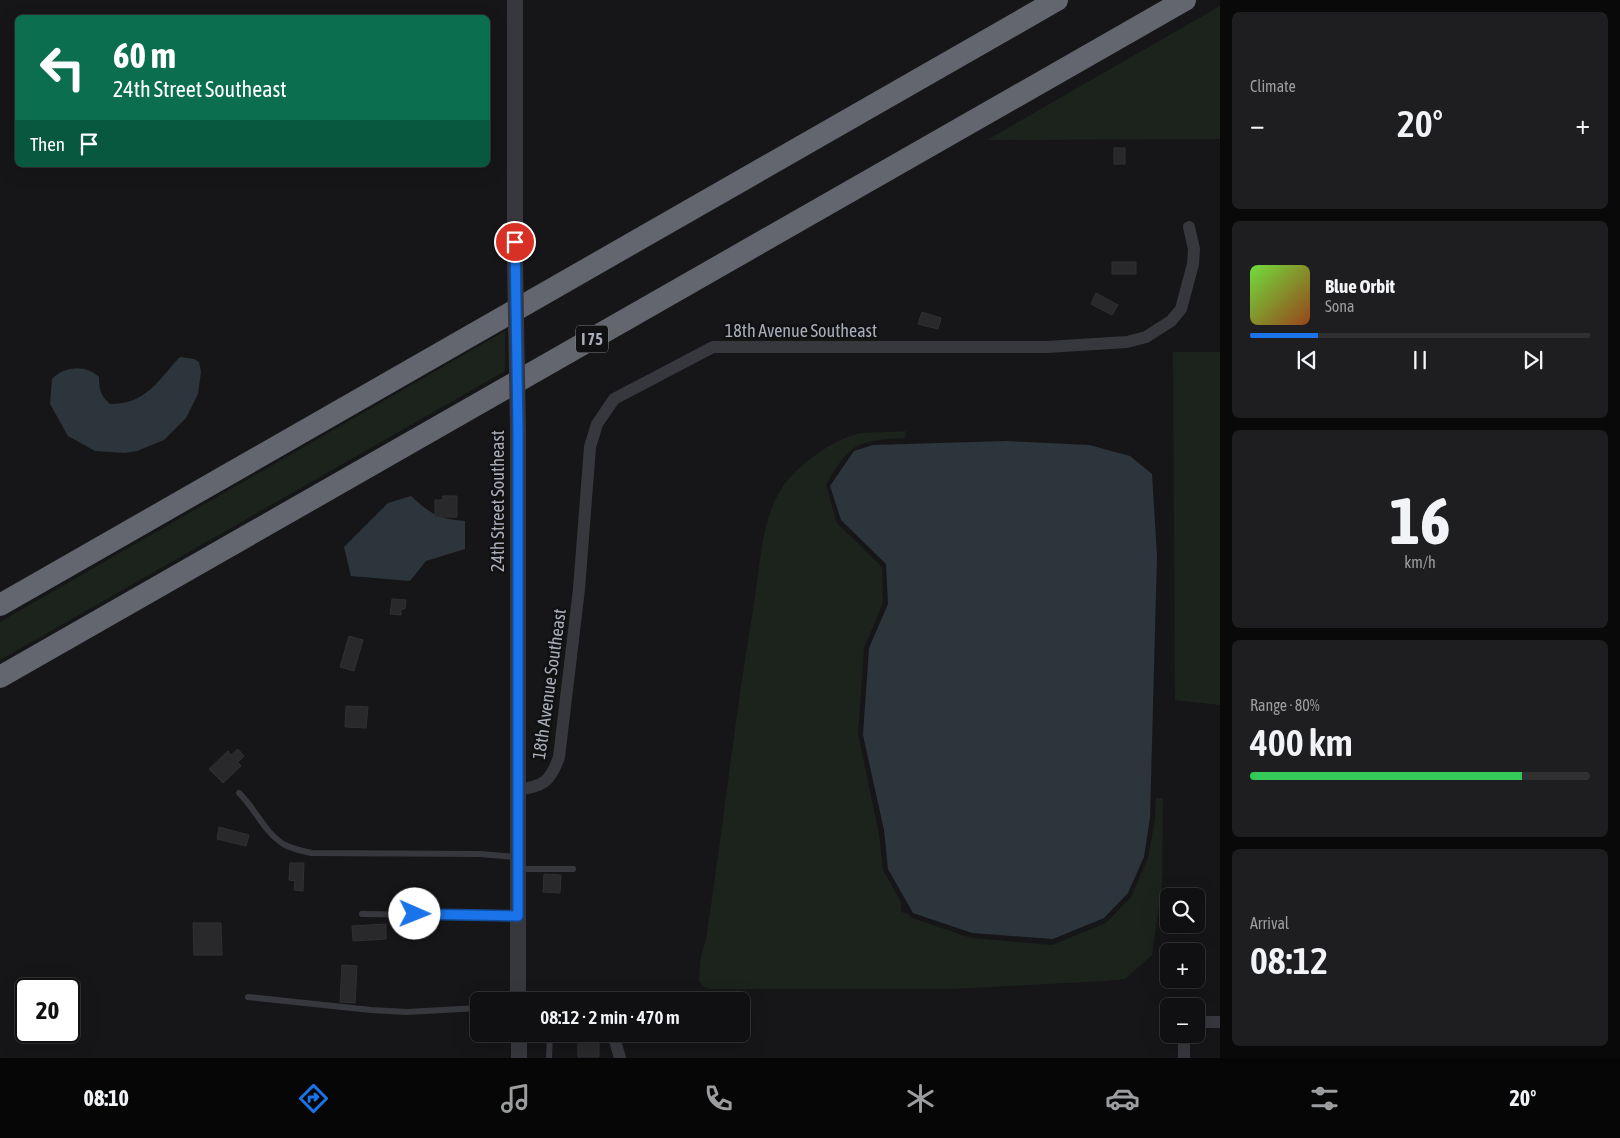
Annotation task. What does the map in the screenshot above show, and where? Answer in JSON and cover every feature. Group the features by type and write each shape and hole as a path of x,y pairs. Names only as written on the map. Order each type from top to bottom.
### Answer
{"highway":[{"path":"0,605 1057,0"},
{"name":"I 75","path":"0,677 1185,0"}],"street":[{"name":"24th Street Southeast","path":"516,0 515,261 518,431 518,992"},
{"name":"18th Avenue Southeast","path":"517,790 539,786 553,775 559,757 579,588 590,447 597,424 614,399 713,347 1047,347 1127,342 1146,337 1171,321 1181,309 1193,264 1194,249 1189,227"},
{"path":"1205,1022 1220,1022"},
{"path":"519,1042 519,1058"},
{"path":"615,1042 620,1058"},
{"path":"1184,1043 1184,1058"}],"lane":[{"path":"240,793 251,804 263,826 285,845 312,853 480,854 517,863 573,869"},
{"path":"362,914 518,916"},
{"path":"248,997 407,1012 470,1008"},
{"path":"550,1042 550,1058"}],"shaded area":[{"path":"1220,6 1220,139 987,140"},
{"path":"505,331 505,371 0,660 0,622"},
{"path":"1173,352 1220,352 1220,705 1175,700"},
{"path":"180,357 194,359 199,362 201,372 198,394 186,418 164,440 137,451 125,453 95,451 68,436 50,404 52,379 63,371 82,368 94,373 99,377 99,385 104,398 110,404 123,403 143,395 151,389"},
{"path":"906,431 905,438 865,443 856,447 842,460 826,485 837,523 882,567 883,603 864,648 858,734 879,834 883,870 901,902 901,912 908,914 912,918 971,938 1052,945 1106,923 1131,897 1148,858 1155,819 1156,798 1163,798 1162,884 1152,955 1125,979 952,989 710,989 703,986 699,981 701,956 706,940 762,546 769,517 786,482 803,464 814,456 836,442 857,434"},
{"path":"1007,441 1089,445 1130,456 1152,474 1157,556 1150,818 1144,857 1128,893 1104,918 1053,939 972,933 913,913 888,869 884,830 863,735 869,648 888,604 886,564 841,520 830,486 854,451 873,445"},
{"path":"411,496 424,507 441,517 465,521 465,549 426,561 410,581 351,576 344,547 388,503"}],"building":[{"path":"1114,148 1125,148 1125,164 1114,164"},
{"path":"1112,262 1136,262 1136,274 1112,274"},
{"path":"1096,293 1118,305 1112,315 1091,304"},
{"path":"922,312 941,318 938,329 918,324"},
{"path":"443,496 457,496 457,517 435,517 435,500 443,500"},
{"path":"392,599 406,600 405,609 401,609 401,615 390,614"},
{"path":"349,636 363,640 354,671 340,667"},
{"path":"346,706 368,707 366,728 345,727"},
{"path":"238,749 244,756 238,762 241,766 223,783 209,769 228,751 231,755"},
{"path":"219,827 249,835 246,846 217,839"},
{"path":"290,863 304,863 303,891 294,890 295,881 289,880"},
{"path":"544,874 561,875 560,893 543,892"},
{"path":"193,923 221,923 222,955 194,955"},
{"path":"386,924 386,939 353,941 352,926"},
{"path":"342,965 357,966 355,1003 340,1002"},
{"path":"578,1042 599,1042 599,1057 578,1057"}],"route":[{"path":"415,914 518,916 518,431 515,242"}]}
